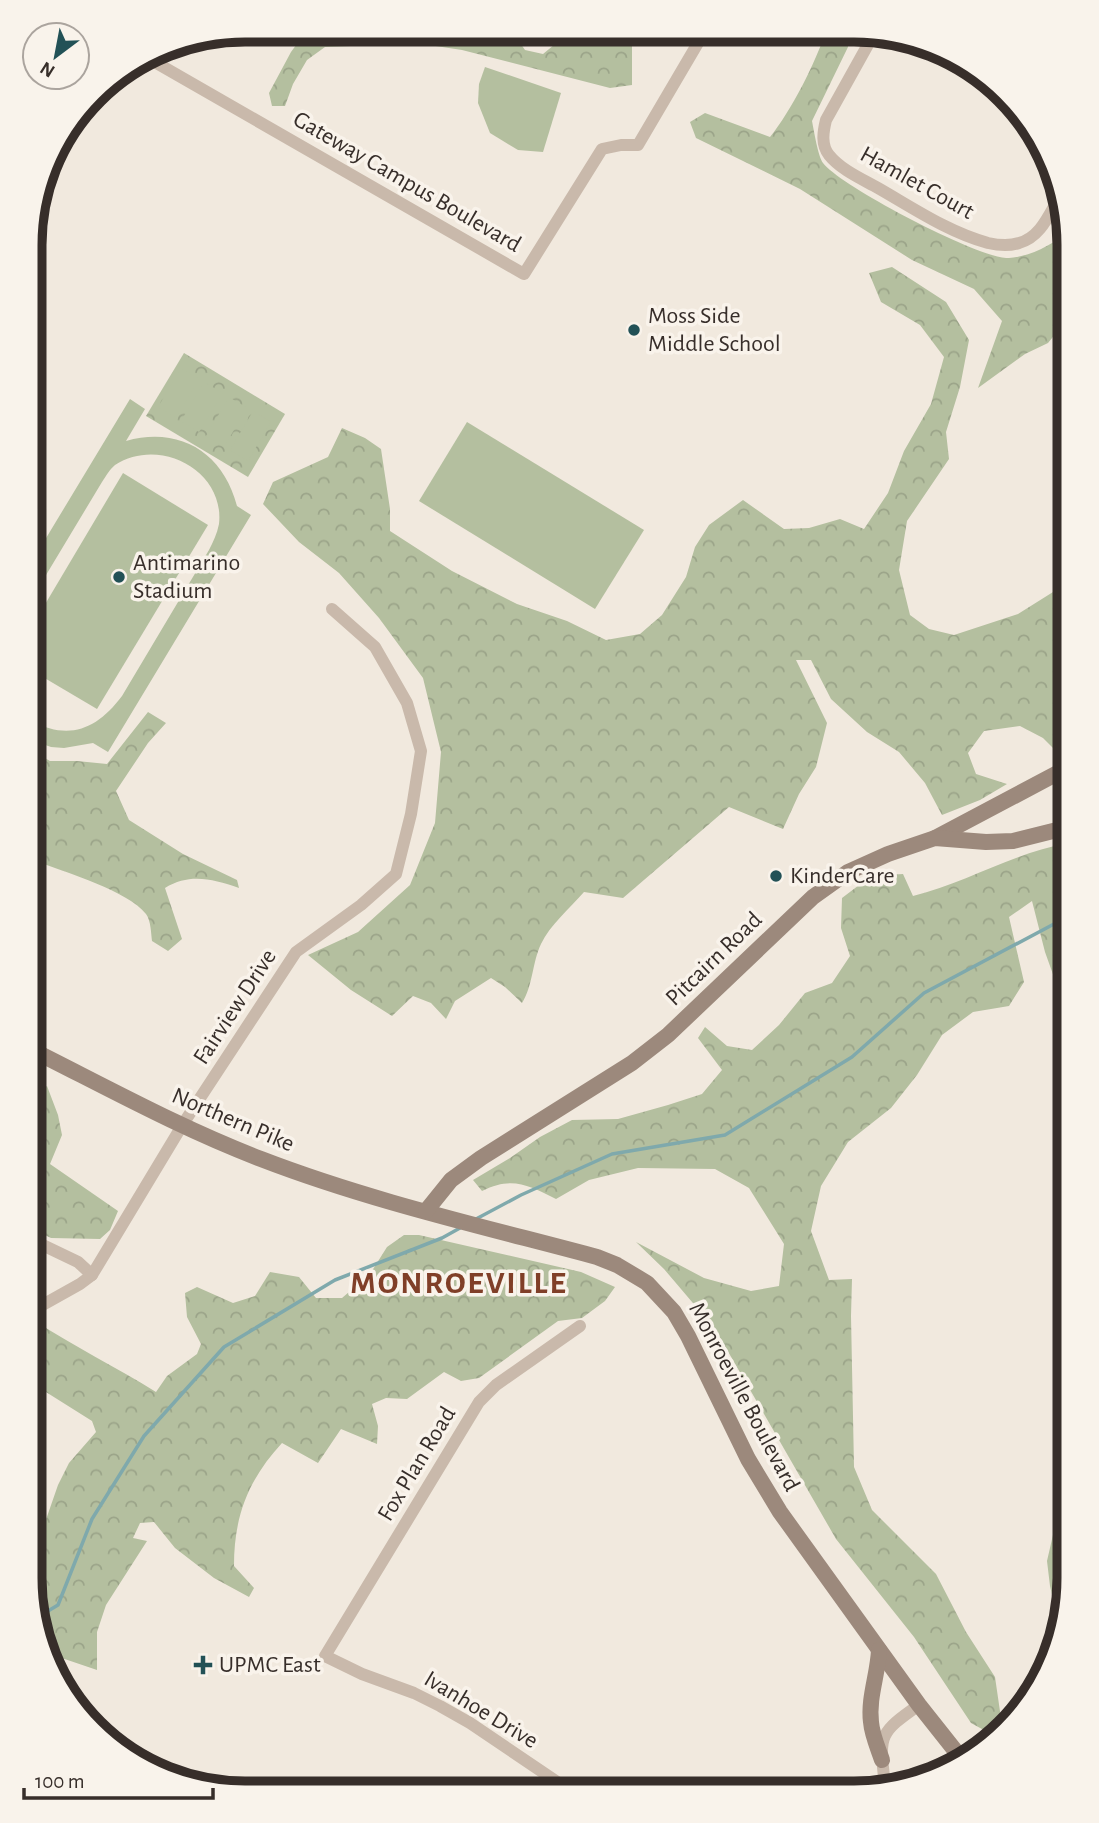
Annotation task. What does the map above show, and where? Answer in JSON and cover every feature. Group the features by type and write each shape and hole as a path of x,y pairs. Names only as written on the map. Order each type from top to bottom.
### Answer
{"main road":[{"path":"934,838 1057,773"},
{"name":"Pitcairn Road","path":"426,1211 451,1180 481,1158 632,1063 668,1035 813,897 848,872 934,838 1013,841 1057,830"},
{"name":"Northern Pike","path":"42,1055 225,1145 320,1181 426,1211"},
{"name":"Monroeville Boulevard","path":"426,1211 607,1261 632,1273 661,1296 688,1336 765,1489 919,1705 957,1753"},
{"path":"880,1650 872,1695 871,1721 882,1760"}],"street":[{"name":"Gateway Campus Boulevard","path":"156,63 524,274 602,149 638,145 699,42"},
{"name":"Hamlet Court","path":"869,43 826,120 823,133 825,148 831,158 852,173 945,226 989,243 1009,245 1021,243 1037,235 1053,207"},
{"name":"Fairview Drive","path":"92,1275 183,1124 296,952 361,905 396,874 411,814 421,751 407,703 375,647 332,609"},
{"path":"42,1245 78,1262 92,1275 42,1305"},
{"name":"Fox Plan Road","path":"325,1657 479,1402 496,1385 580,1326"},
{"name":"Ivanhoe Drive","path":"325,1657 440,1706 470,1723 555,1781"},
{"path":"884,1778 882,1742 886,1731 919,1705"}],"green space":[{"path":"298,42 360,42 351,46 325,47 307,60 293,84 285,106 272,106 269,93"},
{"path":"409,42 520,42 525,50 543,54 558,42 632,42 632,85 610,88 462,50"},
{"path":"822,42 848,42 812,121 821,160 835,174 912,220 994,255 1016,257 1032,253 1057,240 1057,332 1048,343 1025,354 978,388 1002,321 974,289 912,260 800,189 696,138 690,122 705,113 770,137 802,87"},
{"path":"485,67 561,93 543,152 518,150 490,133 478,103 479,84"},
{"path":"892,267 946,302 969,340 960,387 946,432 949,459 907,521 899,570 910,615 929,629 954,635 1018,614 1057,590 1057,752 1043,738 1020,726 984,731 968,753 976,774 1007,784 980,800 942,815 925,783 899,752 867,732 831,699 811,660 796,660 827,723 816,767 799,794 783,829 729,807 623,898 584,892 545,937 522,1003 491,978 455,1001 446,1019 431,1003 413,996 392,1016 351,990 308,955 358,932 410,885 435,823 441,752 423,678 379,618 339,573 299,542 263,504 273,482 328,457 342,428 381,449 390,509 390,531 452,571 517,604 567,621 606,640 640,634 662,615 686,577 695,547 709,525 743,500 784,529 809,528 840,519 864,529 888,493 904,451 931,404 944,357 920,325 881,302 869,273"},
{"path":"184,353 285,414 248,477 146,416"},
{"path":"181,368 199,379 176,418 158,407"},
{"path":"204,382 223,393 199,432 181,421"},
{"path":"229,397 247,408 224,447 206,436"},
{"path":"130,399 145,409 126,441 164,437 196,448 210,458 221,471 237,506 251,515 108,752 93,743 64,748 42,744 42,726 70,731 93,724 122,696 209,550 219,524 218,505 211,488 200,474 186,463 151,454 132,457 115,465 108,473 42,582 42,545"},
{"path":"253,411 271,422 248,461 230,450"},
{"path":"467,422 644,530 595,609 419,501"},
{"name":"Antimarino Stadium","path":"123,473 208,525 97,709 42,676 42,609"},
{"path":"148,712 166,723 148,743 116,791 129,820 183,854 237,880 239,888 220,882 192,879 165,888 182,939 168,951 152,941 148,917 126,898 42,863 42,756 50,761 107,764"},
{"path":"1057,845 1057,981 1045,952 1032,901 1009,917 1024,982 1009,1006 973,1012 942,1035 917,1075 891,1108 848,1142 821,1186 811,1231 829,1280 852,1279 854,1467 872,1510 936,1574 966,1632 995,1677 1001,1718 987,1732 971,1723 914,1637 836,1539 715,1329 664,1269 636,1242 704,1278 751,1291 779,1286 784,1244 749,1188 715,1169 638,1168 589,1180 556,1199 537,1190 511,1183 482,1191 473,1180 572,1120 618,1119 702,1094 722,1070 698,1038 705,1027 727,1046 752,1050 779,1025 805,993 832,983 850,956 841,928 842,898 871,876 903,874 913,896"},
{"path":"47,1086 62,1135 50,1164 118,1211 110,1230 100,1239 51,1238 42,1234 42,1089"},
{"path":"404,1235 419,1235 581,1272 615,1287 605,1301 582,1318 558,1321 479,1378 461,1381 444,1372 407,1399 386,1398 372,1404 378,1426 377,1444 341,1429 318,1463 282,1443 260,1471 240,1515 234,1566 254,1588 249,1597 214,1578 175,1548 154,1522 140,1523 133,1538 147,1541 106,1605 97,1632 97,1670 57,1656 46,1618 42,1591 42,1531 58,1485 69,1463 96,1432 92,1421 42,1390 42,1325 156,1392 167,1376 197,1354 201,1344 187,1317 185,1293 197,1287 233,1303 255,1296 270,1272 299,1277 316,1298 342,1298 370,1274 387,1247"},
{"path":"1057,1517 1055,1606 1050,1586 1047,1561"}],"waterway":[{"path":"476,1219 521,1195 612,1154 725,1135 852,1057 924,993 1057,922"},
{"path":"45,1613 58,1605 92,1519 144,1436 224,1347 335,1280 442,1238 460,1228"}],"place":[{"name":"Moss Side Middle School","path":"634,330"},
{"name":"Antimarino Stadium","path":"119,577"},
{"name":"KinderCare","path":"776,876"},
{"name":"UPMC East","path":"203,1665"}],"district":[{"name":"MONROEVILLE","path":"459,1283"}]}
